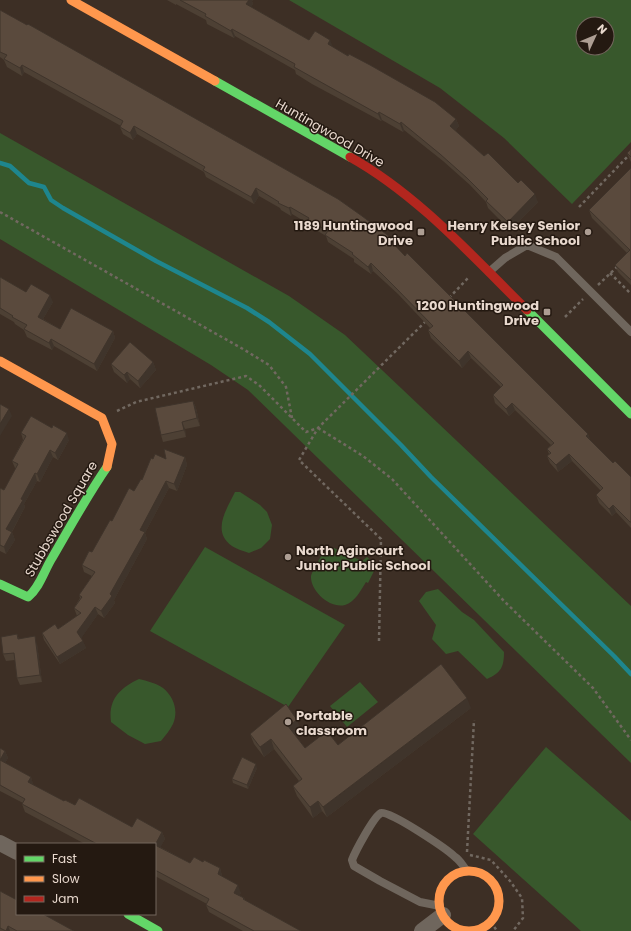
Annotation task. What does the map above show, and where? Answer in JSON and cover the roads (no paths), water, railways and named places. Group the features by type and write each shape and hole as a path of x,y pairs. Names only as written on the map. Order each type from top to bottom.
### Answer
{"street":[{"name":"Huntingwood Drive","path":"71,0 365,165 412,200 450,234 631,414"},
{"name":"Stubbswood Square","path":"0,361 102,418 112,444 107,467 90,492 46,568 36,590 28,597 0,584"},
{"path":"0,843 16,851"},
{"path":"467,871 481,873 493,882 499,895 498,909 491,922 474,930 456,928 449,922 442,910 440,898 446,882 452,876 467,871"},
{"path":"422,931 442,910"},
{"path":"129,915 148,929"}],"lane":[{"path":"489,272 505,258 527,245 556,257 631,332"},
{"path":"442,910 420,902 354,866 352,860 354,852 376,818 381,813 386,813 409,826 456,857 467,871"}],"waterway":[{"path":"0,163 10,166 29,183 44,187 51,200 63,208 156,261 247,308 269,322 310,354 431,477 631,674"}],"place":[{"name":"1189 Huntingwood Drive","path":"421,232"},
{"name":"Henry Kelsey Senior Public School","path":"588,232"},
{"name":"1200 Huntingwood Drive","path":"547,312"},
{"name":"North Agincourt Junior Public School","path":"288,557"},
{"name":"Portable classroom","path":"288,722"}]}
